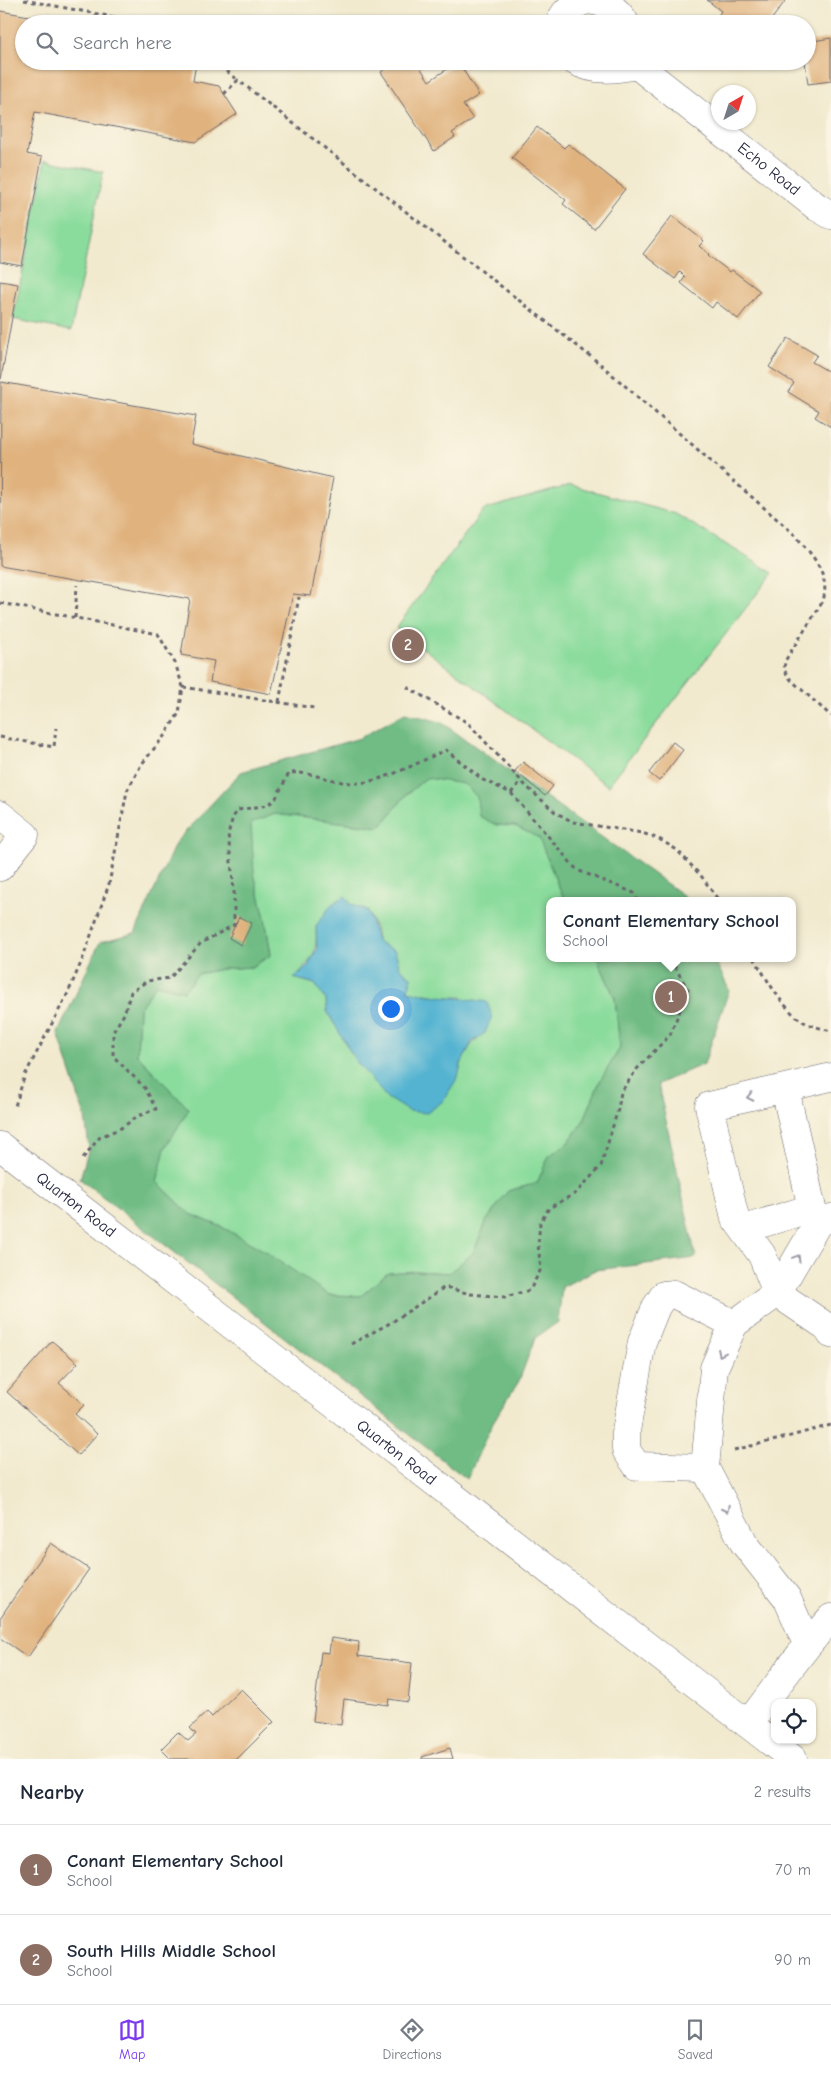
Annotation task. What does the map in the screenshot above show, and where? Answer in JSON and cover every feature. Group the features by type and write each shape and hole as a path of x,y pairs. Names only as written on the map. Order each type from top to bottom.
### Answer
{"street":[{"path":"565,15 568,9 577,3 588,0 602,2 616,10 620,15"},
{"name":"Echo Road","path":"645,70 817,206 831,215"},
{"path":"0,815 25,835 0,867"},
{"path":"831,1077 709,1106 735,1218 762,1255 777,1293 826,1327 831,1334"},
{"path":"785,1089 820,1216 777,1293 734,1324 714,1368 706,1463 744,1543 787,1598 807,1644"},
{"name":"Quarton Road","path":"0,1146 793,1759"},
{"path":"744,1229 820,1216"},
{"path":"706,1463 637,1466 626,1450 626,1431 642,1342 656,1307 664,1295 674,1294 734,1324"},
{"path":"748,1724 807,1644 831,1618"}],"path":[{"path":"24,0 103,15"},
{"path":"225,70 599,363 794,534 816,560 825,578 826,590 824,601 785,661 784,670 791,680 831,716"},
{"path":"224,94 238,80"},
{"path":"75,618 77,585"},
{"path":"279,702 299,597"},
{"path":"0,603 158,634 175,663 183,687 180,713 141,765 127,792 109,884 83,958 68,992 25,1075 15,1106"},
{"path":"407,686 468,723 520,780 555,812 573,822 642,833 659,838 677,850 702,877 716,897"},
{"path":"183,687 314,708"},
{"path":"0,737 54,747 56,728"},
{"path":"83,1158 100,1137 121,1128 138,1116 156,1109 144,1088 113,1056 113,1032 124,1014 131,992 147,981 170,978 201,944 234,925 234,890 228,834 236,812 268,805 276,798 289,773 355,784 370,782 446,750 482,780 511,793 577,870 634,893 636,897"},
{"path":"511,793 520,780"},
{"path":"351,1344 392,1322 445,1287 470,1294 505,1297 530,1290 541,1269 538,1245 540,1223 549,1208 576,1193 601,1166 622,1092 637,1069 670,1035 688,990 672,962"},
{"path":"757,962 780,998 792,1011 807,1024 831,1031"},
{"path":"706,1463 831,1425"}],"green space":[{"path":"45,160 103,172 71,331 13,319"},
{"path":"571,485 676,514 773,573 608,786 396,628 483,510"},
{"path":"405,713 441,722 684,897 564,897 539,838 515,826 496,825 479,816 477,797 464,784 426,778 406,795 380,827 275,814 251,823 254,874 265,918 271,955 252,967 221,969 198,974 184,991 156,984 139,1009 137,1055 189,1109 165,1148 157,1182 190,1214 222,1227 263,1250 329,1295 361,1296 388,1273 416,1271 449,1273 473,1253 487,1220 508,1191 537,1183 549,1156 568,1143 584,1120 600,1081 620,1048 615,998 599,962 716,962 729,990 704,1064 658,1084 696,1258 595,1270 562,1287 558,1322 535,1338 519,1381 493,1422 467,1479 80,1179 89,1148 85,1117 58,1033 100,942 135,933 176,842 241,772 360,738"},
{"path":"426,777 464,784 477,797 496,825 515,826 540,838 564,897 546,897 546,962 599,962 615,998 620,1048 600,1081 584,1120 568,1143 549,1156 537,1183 508,1191 487,1220 473,1253 449,1273 416,1271 388,1273 361,1296 329,1295 222,1227 190,1214 157,1182 165,1148 188,1109 137,1055 139,1009 156,984 184,991 198,974 221,969 252,967 271,955 265,918 254,874 250,823 275,814 380,827 406,795","holes":["351,904 368,911 375,928 378,943 395,951 400,968 412,978 407,991 444,997 462,997 485,1033 474,1042 467,1052 458,1077 355,1060 328,1011 326,1000 315,984 294,978 313,955 316,943 316,926"]}],"water":[{"path":"345,896 351,904 368,911 378,943 395,951 400,968 412,978 407,991 487,1002 492,1016 485,1033 472,1042 461,1064 458,1077 443,1101 427,1113 408,1111 387,1098 355,1060 327,1011 326,1000 315,984 294,978 307,967 317,949 316,926 332,904"}],"building":[{"path":"707,0 786,0 775,15 719,15 721,11"},
{"path":"0,11 23,15 15,15 15,70 195,70 193,81 219,86 237,114 195,142 35,112 27,154 42,157 22,266 0,262"},
{"path":"831,38 831,81 808,84 806,70 816,70 816,40"},
{"path":"384,70 422,70 429,81 446,70 463,70 479,95 463,105 473,119 452,133 455,137 434,151 381,72"},
{"path":"537,127 564,148 568,144 625,189 594,229 563,204 566,200 512,158"},
{"path":"672,216 704,241 699,246 708,255 760,291 738,319 716,302 712,308 681,283 685,277 680,272 675,279 643,254"},
{"path":"0,281 18,284 1,379 0,379"},
{"path":"788,338 817,355 812,362 831,373 831,427 815,417 819,411 788,392 794,383 769,367"},
{"path":"1,382 196,416 191,444 333,478 311,596 293,594 271,694 210,682 214,661 181,655 190,599 0,566"},
{"path":"673,742 683,750 659,781 649,773"},
{"path":"523,762 553,786 545,796 515,771"},
{"path":"239,917 252,923 241,945 229,938"},
{"path":"52,1341 78,1363 59,1383 84,1405 75,1414 97,1434 78,1455 7,1392"},
{"path":"51,1543 89,1569 28,1657 0,1638 0,1618"},
{"path":"331,1638 359,1642 358,1656 412,1663 408,1702 389,1699 388,1705 344,1699 341,1725 313,1721 321,1652 329,1653"},
{"path":"241,1689 274,1722 237,1759 171,1759 161,1749 178,1732 188,1741 196,1734 190,1728 207,1712 212,1717"},
{"path":"450,1748 453,1759 422,1759 422,1757"}],"place":[{"name":"South Hills Middle School","path":"408,645"},
{"name":"Conant Elementary School","path":"671,997"}]}
